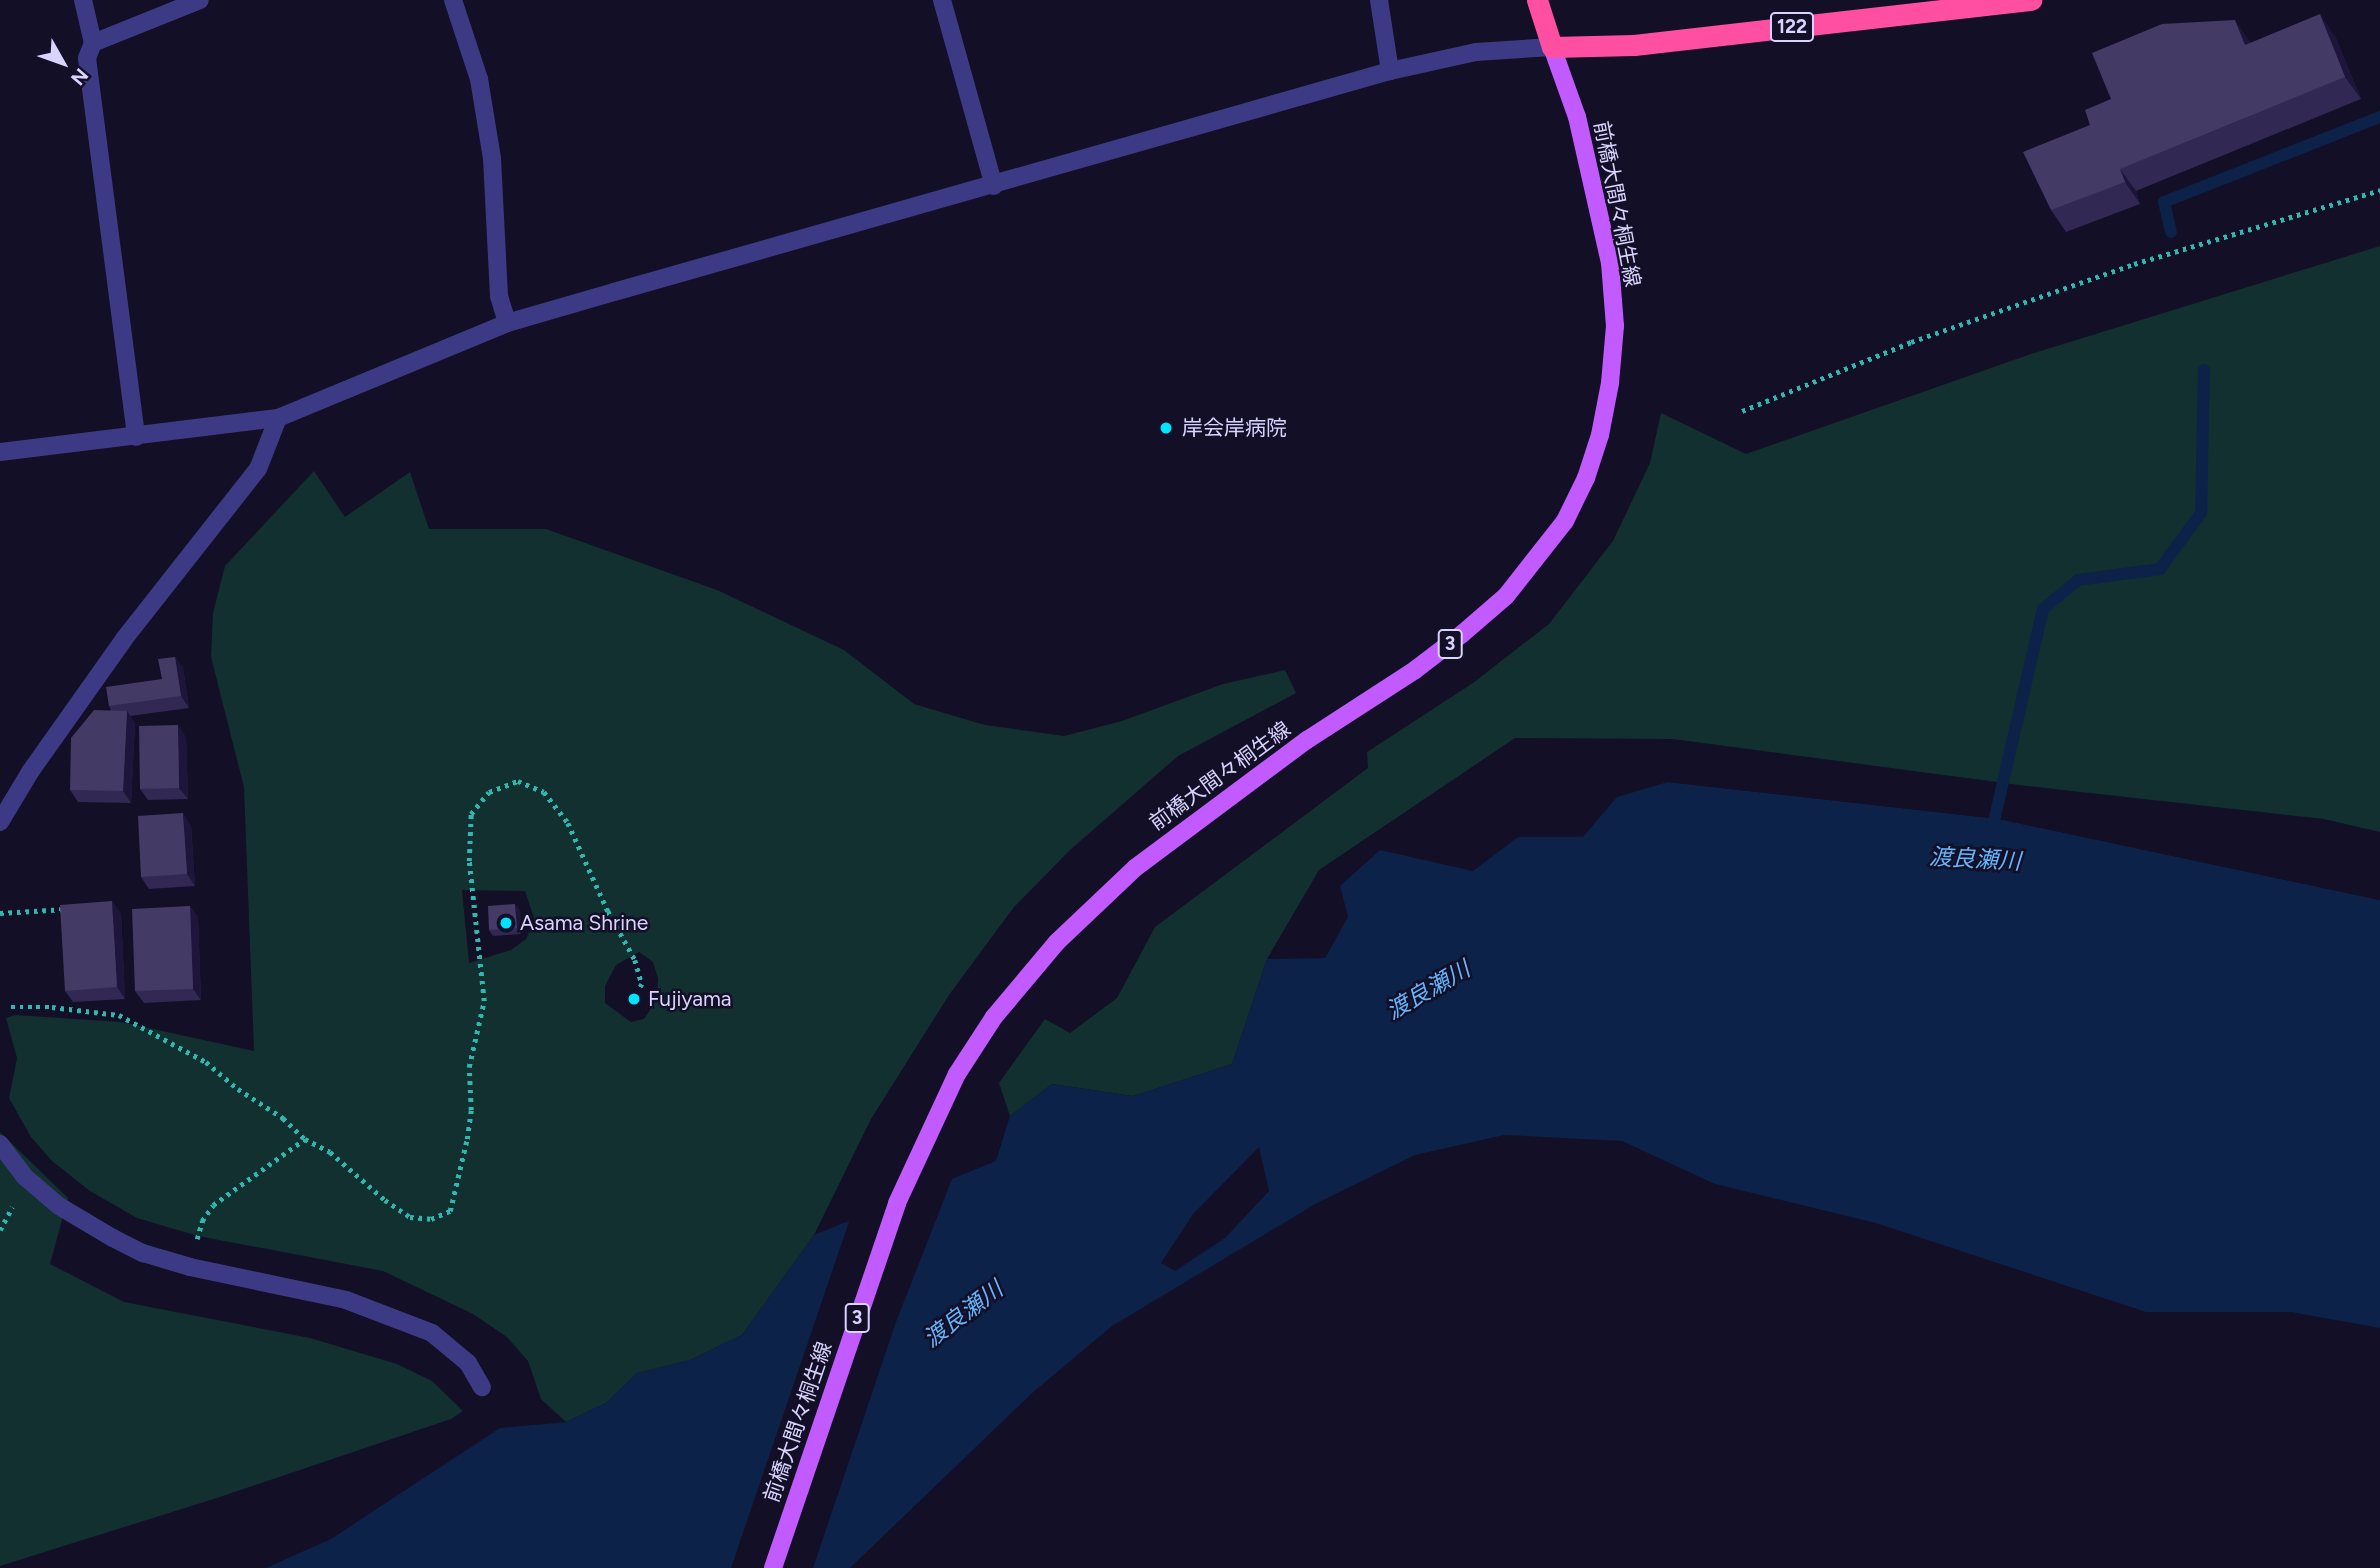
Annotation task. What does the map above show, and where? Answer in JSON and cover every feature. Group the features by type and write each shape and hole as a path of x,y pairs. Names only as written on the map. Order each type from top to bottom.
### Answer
{"highway":[{"path":"1537,0 1552,47"},
{"name":"122","path":"1552,47 1634,45 2031,0"}],"main road":[{"name":"前橋大間々桐生線","path":"773,1568 897,1203 957,1074 1027,975 1108,892 1190,826 1307,740 1415,670 1462,634 1506,596 1565,521 1586,478 1600,435 1610,383 1615,326 1610,263 1577,117 1552,47"}],"street":[{"path":"83,0 93,43 87,58 136,437"},
{"path":"93,43 200,0"},
{"path":"453,0 479,79 488,132 499,296 507,323"},
{"path":"942,0 994,186"},
{"path":"1379,0 1390,71"},
{"path":"0,452 278,418 507,323 1390,71 1476,52 1552,47"},
{"path":"0,822 37,762 124,639 258,468 278,418"},
{"path":"0,1144 25,1177 59,1206 143,1253 190,1267 346,1300 432,1333 468,1363 482,1387"}],"path":[{"path":"1742,411 1911,342 2121,268 2380,190"},
{"path":"11,1007 52,1007 119,1015 206,1062 238,1089 283,1118 305,1139 330,1152 385,1200 410,1217 432,1219 450,1210 467,1139 471,1110 469,1067 484,1001 469,861 471,814 489,792 518,781 544,792 568,823 635,960 642,984 634,999"},
{"path":"0,913 79,908"},
{"path":"202,1222 213,1205 305,1139"}],"green space":[{"path":"2380,246 2380,832 2324,819 2019,785 1673,739 1515,738 1319,870 1267,959 1232,1064 1133,1096 1052,1084 1010,1116 999,1083 1045,1019 1070,1033 1117,998 1155,927 1368,768 1367,752 1473,683 1549,624 1613,541 1650,463 1661,413 1746,454 2031,354"},
{"path":"314,471 345,517 410,472 429,529 546,529 717,590 844,650 914,704 985,725 1064,736 1122,721 1223,684 1285,670 1296,693 1178,756 1070,850 1014,907 949,995 871,1119 814,1235 742,1335 690,1360 637,1373 606,1403 566,1422 541,1399 528,1361 507,1337 473,1314 383,1271 198,1236 137,1218 90,1191 52,1161 31,1137 9,1098 17,1058 6,1018 15,1015 121,1022 254,1051 244,787 211,657 213,613 225,566","holes":["462,890 525,891 535,921 526,939 511,950 469,963","639,952 653,962 658,978 657,999 644,1019 631,1022 605,1003 605,986 616,965"]},
{"path":"0,1132 68,1198 50,1264 124,1302 310,1338 397,1364 432,1381 463,1411 451,1419 220,1497 0,1566"}],"water":[{"name":"渡良瀬川","path":"1668,782 1999,819 2380,900 2380,1328 2291,1312 2146,1312 1876,1223 1715,1184 1622,1141 1504,1135 1415,1155 1317,1203 1112,1326 1031,1394 850,1568 266,1568 331,1539 500,1428 566,1422 606,1403 637,1373 690,1360 742,1335 814,1235 996,1161 1010,1116 1052,1084 1133,1096 1232,1064 1267,959 1325,958 1348,917 1340,886 1380,850 1473,871 1518,837 1583,837 1617,797","holes":["1259,1147 1269,1191 1225,1238 1175,1271 1161,1263 1193,1214"]}],"pier":[{"path":"1669,778 2000,815 2380,896 2380,900 1999,819 1668,782"},
{"path":"954,1174 896,1322 813,1568 731,1568 851,1216"}],"building":[{"path":"2320,14 2345,77 2120,169 2125,182 2051,210 2023,152 2090,125 2085,110 2111,99 2092,53 2162,24 2235,20 2245,45"},
{"path":"175,657 181,696 109,706 106,687 162,679 158,659"},
{"path":"94,710 127,711 123,791 70,790 71,738"},
{"path":"178,725 179,788 140,789 139,726"},
{"path":"183,813 187,874 141,877 138,816"},
{"path":"112,901 117,987 65,991 60,905"},
{"name":"Asama Shrine","path":"515,904 517,928 489,930 488,906"},
{"path":"190,906 193,989 135,991 132,909"}],"waterway":[{"path":"2171,232 2164,202 2380,117"},
{"path":"1991,834 2043,609 2078,580 2160,569 2201,513 2204,370"}],"place":[{"name":"岸会岸病院","path":"1166,428"},
{"name":"Asama Shrine","path":"506,923"},
{"name":"Fujiyama","path":"634,999"}]}
